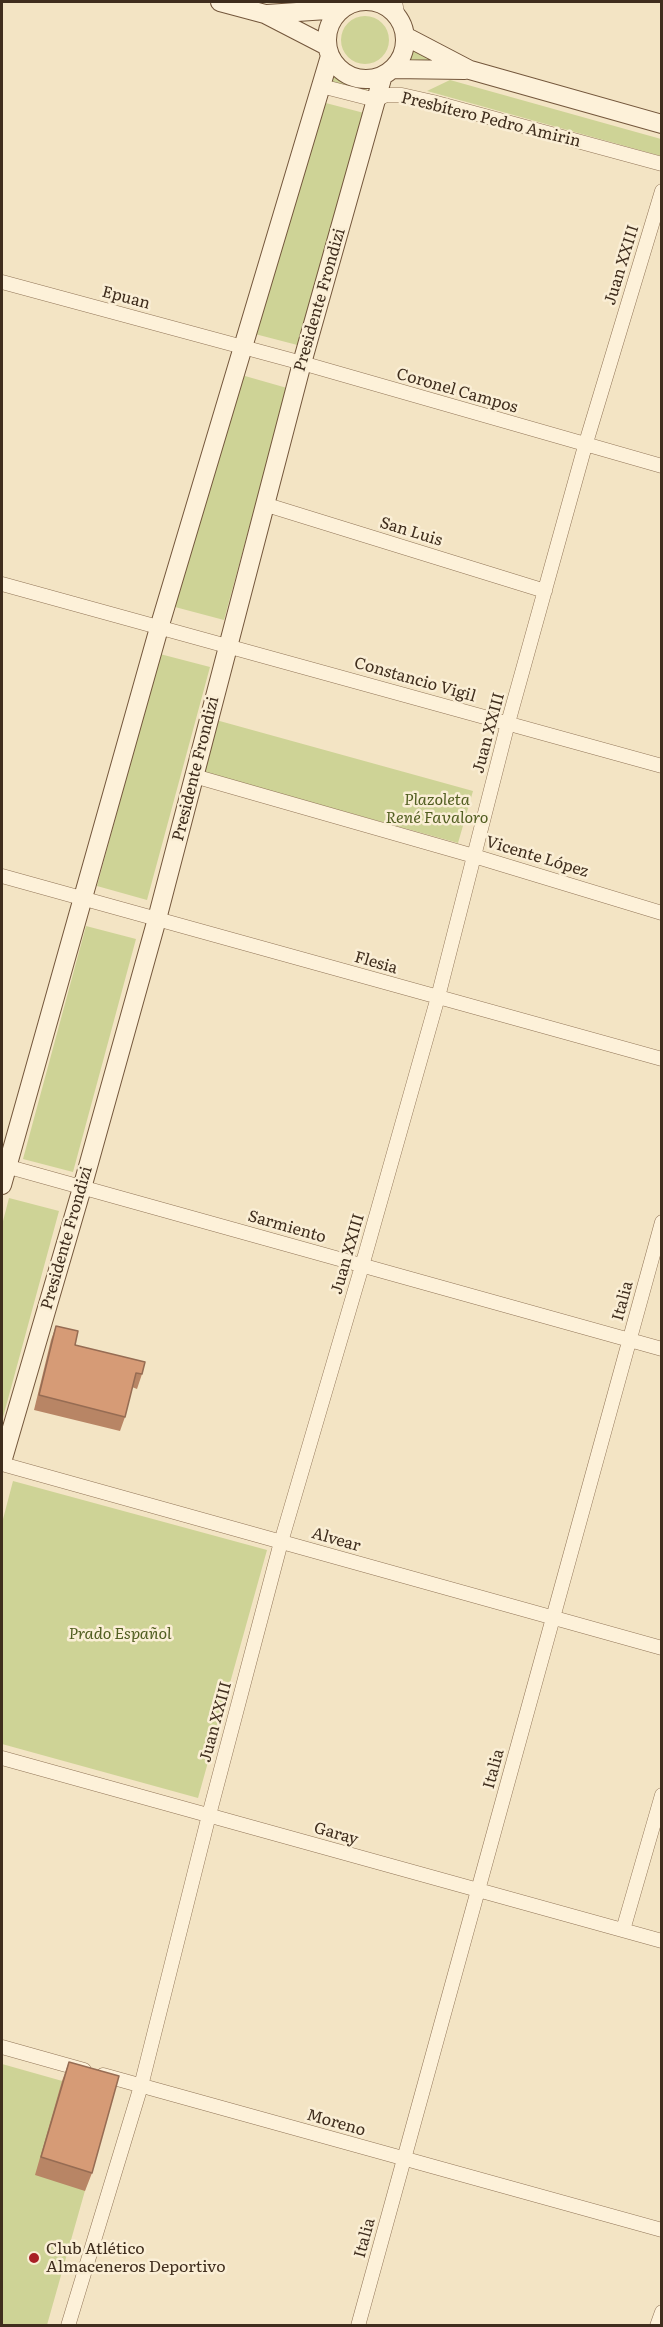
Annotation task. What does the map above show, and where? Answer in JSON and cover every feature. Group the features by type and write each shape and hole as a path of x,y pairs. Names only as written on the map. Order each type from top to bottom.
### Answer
{"main road":[{"path":"220,2 266,14 328,51 343,72 352,77 363,79 388,72 402,54 405,36 396,10 372,2 266,14"},
{"path":"2,1185 4,1166 159,628 321,86 328,51 330,25 349,5"},
{"name":"Presbítero Pedro Amirin","path":"405,36 470,70 662,124"},
{"name":"Presbítero Pedro Amirin","path":"388,72 470,70"},
{"name":"Presidente Frondizi","path":"2,1463 158,919 227,645 267,505 302,363 376,100 388,72"}],"street":[{"name":"Presbítero Pedro Amirin","path":"321,86 376,100 386,95 402,95 662,164"},
{"name":"Juan XXIII","path":"68,2325 141,2086 281,1542 363,1266 438,997 508,723 585,446 662,191"},
{"name":"Epuan","path":"2,282 243,347"},
{"name":"Coronel Campos","path":"243,347 662,466"},
{"name":"San Luis","path":"267,505 545,591"},
{"name":"Constancio Vigil","path":"2,584 662,766"},
{"name":"Vicente López","path":"194,776 474,856 662,913"},
{"name":"Flesia","path":"2,876 662,1059"},
{"name":"Sarmiento","path":"4,1166 662,1349"},
{"name":"Italia","path":"358,2325 662,1222"},
{"name":"Alvear","path":"2,1463 662,1648"},
{"name":"Garay","path":"2,1758 662,1941"},
{"path":"623,1930 662,1795"},
{"name":"Moreno","path":"2,2047 662,2230"},
{"path":"657,2325 662,2312"}],"green space":[{"path":"365,16 382,23 389,40 382,57 365,64 348,57 341,40 348,23"},
{"path":"412,49 436,62 406,62"},
{"path":"333,76 368,86 366,93 330,83"},
{"path":"450,80 661,139 661,156 427,91"},
{"path":"318,101 368,114 305,347 255,334"},
{"path":"238,374 287,388 224,620 175,607"},
{"path":"160,654 210,667 147,900 97,886"},
{"name":"Plazoleta René Favaloro","path":"216,720 473,791 458,843 201,772"},
{"path":"86,926 136,939 73,1172 23,1159"},
{"path":"9,1198 59,1211 2,1421 2,1225"},
{"name":"Prado Español","path":"13,1481 267,1550 198,1798 2,1744 2,1523"},
{"name":"Club Atlético Almaceneros Deportivo","path":"2,2064 112,2095 47,2325 2,2325"}],"building":[{"path":"56,1326 78,1331 75,1345 145,1362 142,1374 136,1373 125,1417 39,1395"},
{"path":"69,2062 119,2076 92,2173 41,2157"}],"place":[{"name":"Club Atlético Almaceneros Deportivo","path":"34,2258"}]}
